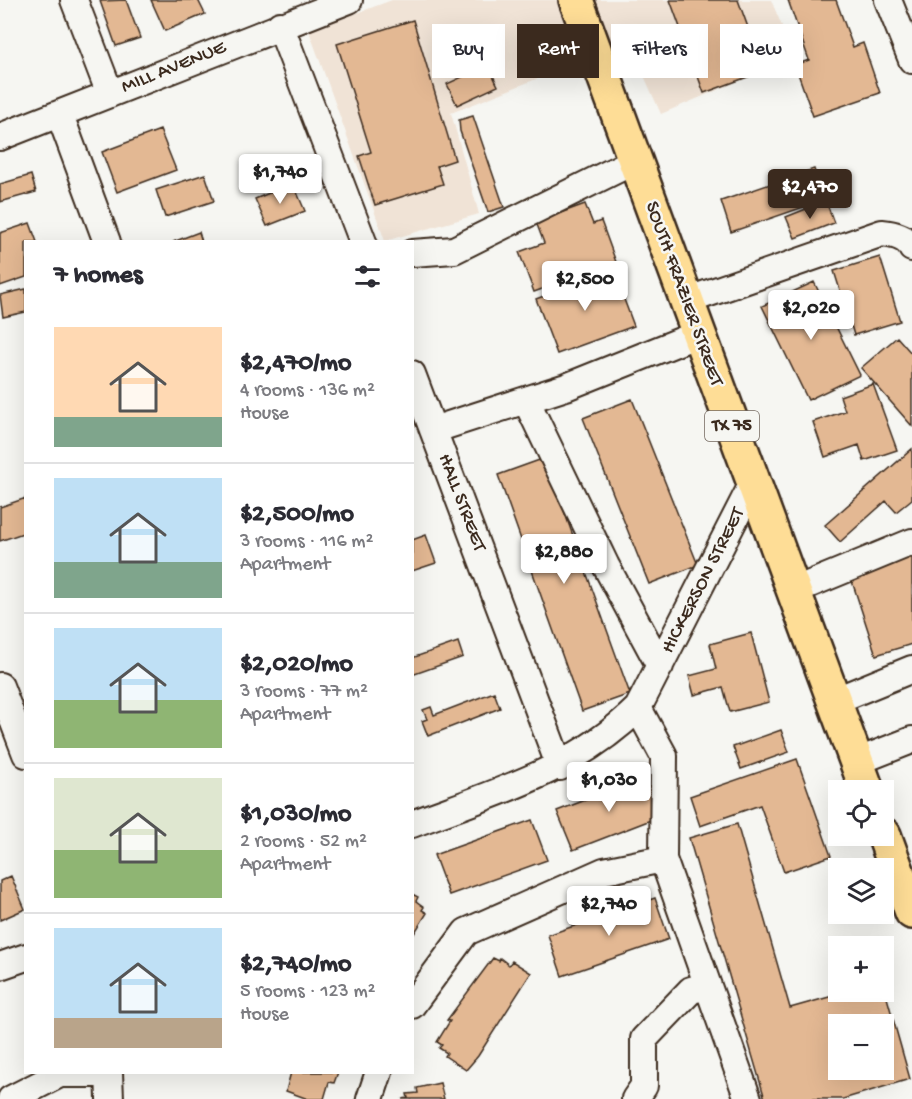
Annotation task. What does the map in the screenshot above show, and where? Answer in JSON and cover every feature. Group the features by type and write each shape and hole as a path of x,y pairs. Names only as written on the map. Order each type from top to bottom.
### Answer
{"main road":[{"name":"SOUTH FRAZIER STREET","path":"576,0 862,776"},
{"path":"888,846 912,912"}],"street":[{"path":"74,0 110,94"},
{"name":"MILL AVENUE","path":"0,137 60,115 280,25 349,0"},
{"path":"888,0 912,60"},
{"path":"280,25 362,240"},
{"path":"60,115 106,240"},
{"path":"414,253 454,250 634,161"},
{"path":"686,301 882,233 893,234 910,243 912,248"},
{"path":"434,430 566,387 698,334"},
{"name":"HALL STREET","path":"414,379 560,767"},
{"path":"526,400 657,672"},
{"name":"HICKERSON STREET","path":"414,823 560,767 618,728 638,708 753,483"},
{"path":"793,591 912,542"},
{"path":"834,701 912,669"},
{"path":"0,686 24,748"},
{"path":"638,708 664,756 663,859 748,1099"},
{"path":"862,776 912,740"},
{"path":"414,1002 466,932 604,871 663,859"},
{"path":"0,966 24,958"},
{"path":"635,1099 644,1086 644,1039 691,990 708,986"},
{"path":"11,1099 14,1095 60,1074"},
{"path":"109,1074 110,1099"},
{"path":"370,1099 378,1074"}],"shaded area":[{"path":"392,0 771,0 781,24 720,24 720,78 746,78 661,114 645,78 708,78 708,24 611,24 611,49 599,54 599,24 517,24 517,78 539,78 451,113 479,214 385,240 309,31"}],"building":[{"path":"126,0 140,38 116,46 100,1"},
{"path":"151,0 198,0 205,14 165,31"},
{"path":"670,0 738,0 747,24 720,24 720,78 745,78 704,93 699,78 708,78 708,24 679,24"},
{"path":"788,0 836,0 853,47 863,43 880,93 813,116 800,78 803,78 803,62 809,60 803,43 803,24 796,24"},
{"path":"413,20 455,160 437,166 443,184 375,205 359,156 371,152 337,44"},
{"path":"460,78 494,78 498,86 457,105 447,84"},
{"path":"473,116 504,207 488,212 460,131 459,120"},
{"path":"160,130 176,170 117,192 102,152"},
{"path":"814,169 824,200 731,232 721,201"},
{"path":"205,174 214,201 165,217 156,190"},
{"path":"31,175 36,192 0,202 0,184"},
{"path":"293,183 305,211 267,226 255,199"},
{"path":"826,201 834,223 795,238 786,217"},
{"path":"585,204 593,224 601,221 616,262 534,292 519,252 544,243 536,222"},
{"path":"30,223 36,240 24,240 24,278 0,286 0,233"},
{"path":"199,232 201,240 178,240"},
{"path":"880,257 900,321 854,335 834,271"},
{"path":"613,270 634,326 557,354 536,299"},
{"path":"814,282 860,375 808,400 762,306"},
{"path":"24,289 24,312 3,317 0,295"},
{"path":"897,337 912,354 912,426 861,368"},
{"path":"873,384 897,450 864,461 859,445 825,457 813,422 845,411 840,396"},
{"path":"632,399 698,565 649,584 583,418"},
{"path":"912,449 912,499 896,512 886,501 840,542 825,525"},
{"path":"545,458 630,694 582,711 498,475"},
{"path":"24,499 24,533 0,541 0,507"},
{"path":"426,535 436,563 414,570 414,539"},
{"path":"912,555 912,644 876,655 850,575"},
{"path":"751,633 769,702 730,712 723,687 694,695 689,676 716,669 710,644"},
{"path":"458,642 463,657 414,674 414,657"},
{"path":"494,692 500,708 428,736 422,721 427,719 423,710 431,707 434,715"},
{"path":"781,730 789,752 741,769 733,747"},
{"path":"797,759 831,856 784,872 760,805 700,826 690,796"},
{"path":"645,777 661,816 573,850 557,811"},
{"path":"532,820 547,860 449,895 434,855"},
{"path":"737,824 790,1008 828,997 828,1002 888,1002 892,1014 828,1014 828,1080 894,1080 894,1022 910,1079 843,1099 765,1099 689,838"},
{"path":"11,876 24,909 0,920 0,881"},
{"path":"414,895 418,897 416,901 424,907 422,910 427,913 414,934"},
{"path":"655,898 669,939 562,976 548,935"},
{"path":"493,958 499,961 500,958 509,965 512,961 531,973 478,1056 466,1070 445,1056 447,1053 439,1048 442,1045 437,1042 450,1021 447,1020"},
{"path":"290,1074 337,1074 334,1083 329,1082 324,1099 308,1099 286,1091"},
{"path":"440,1083 444,1099 402,1099 408,1098 407,1094 418,1093 417,1088"}]}
